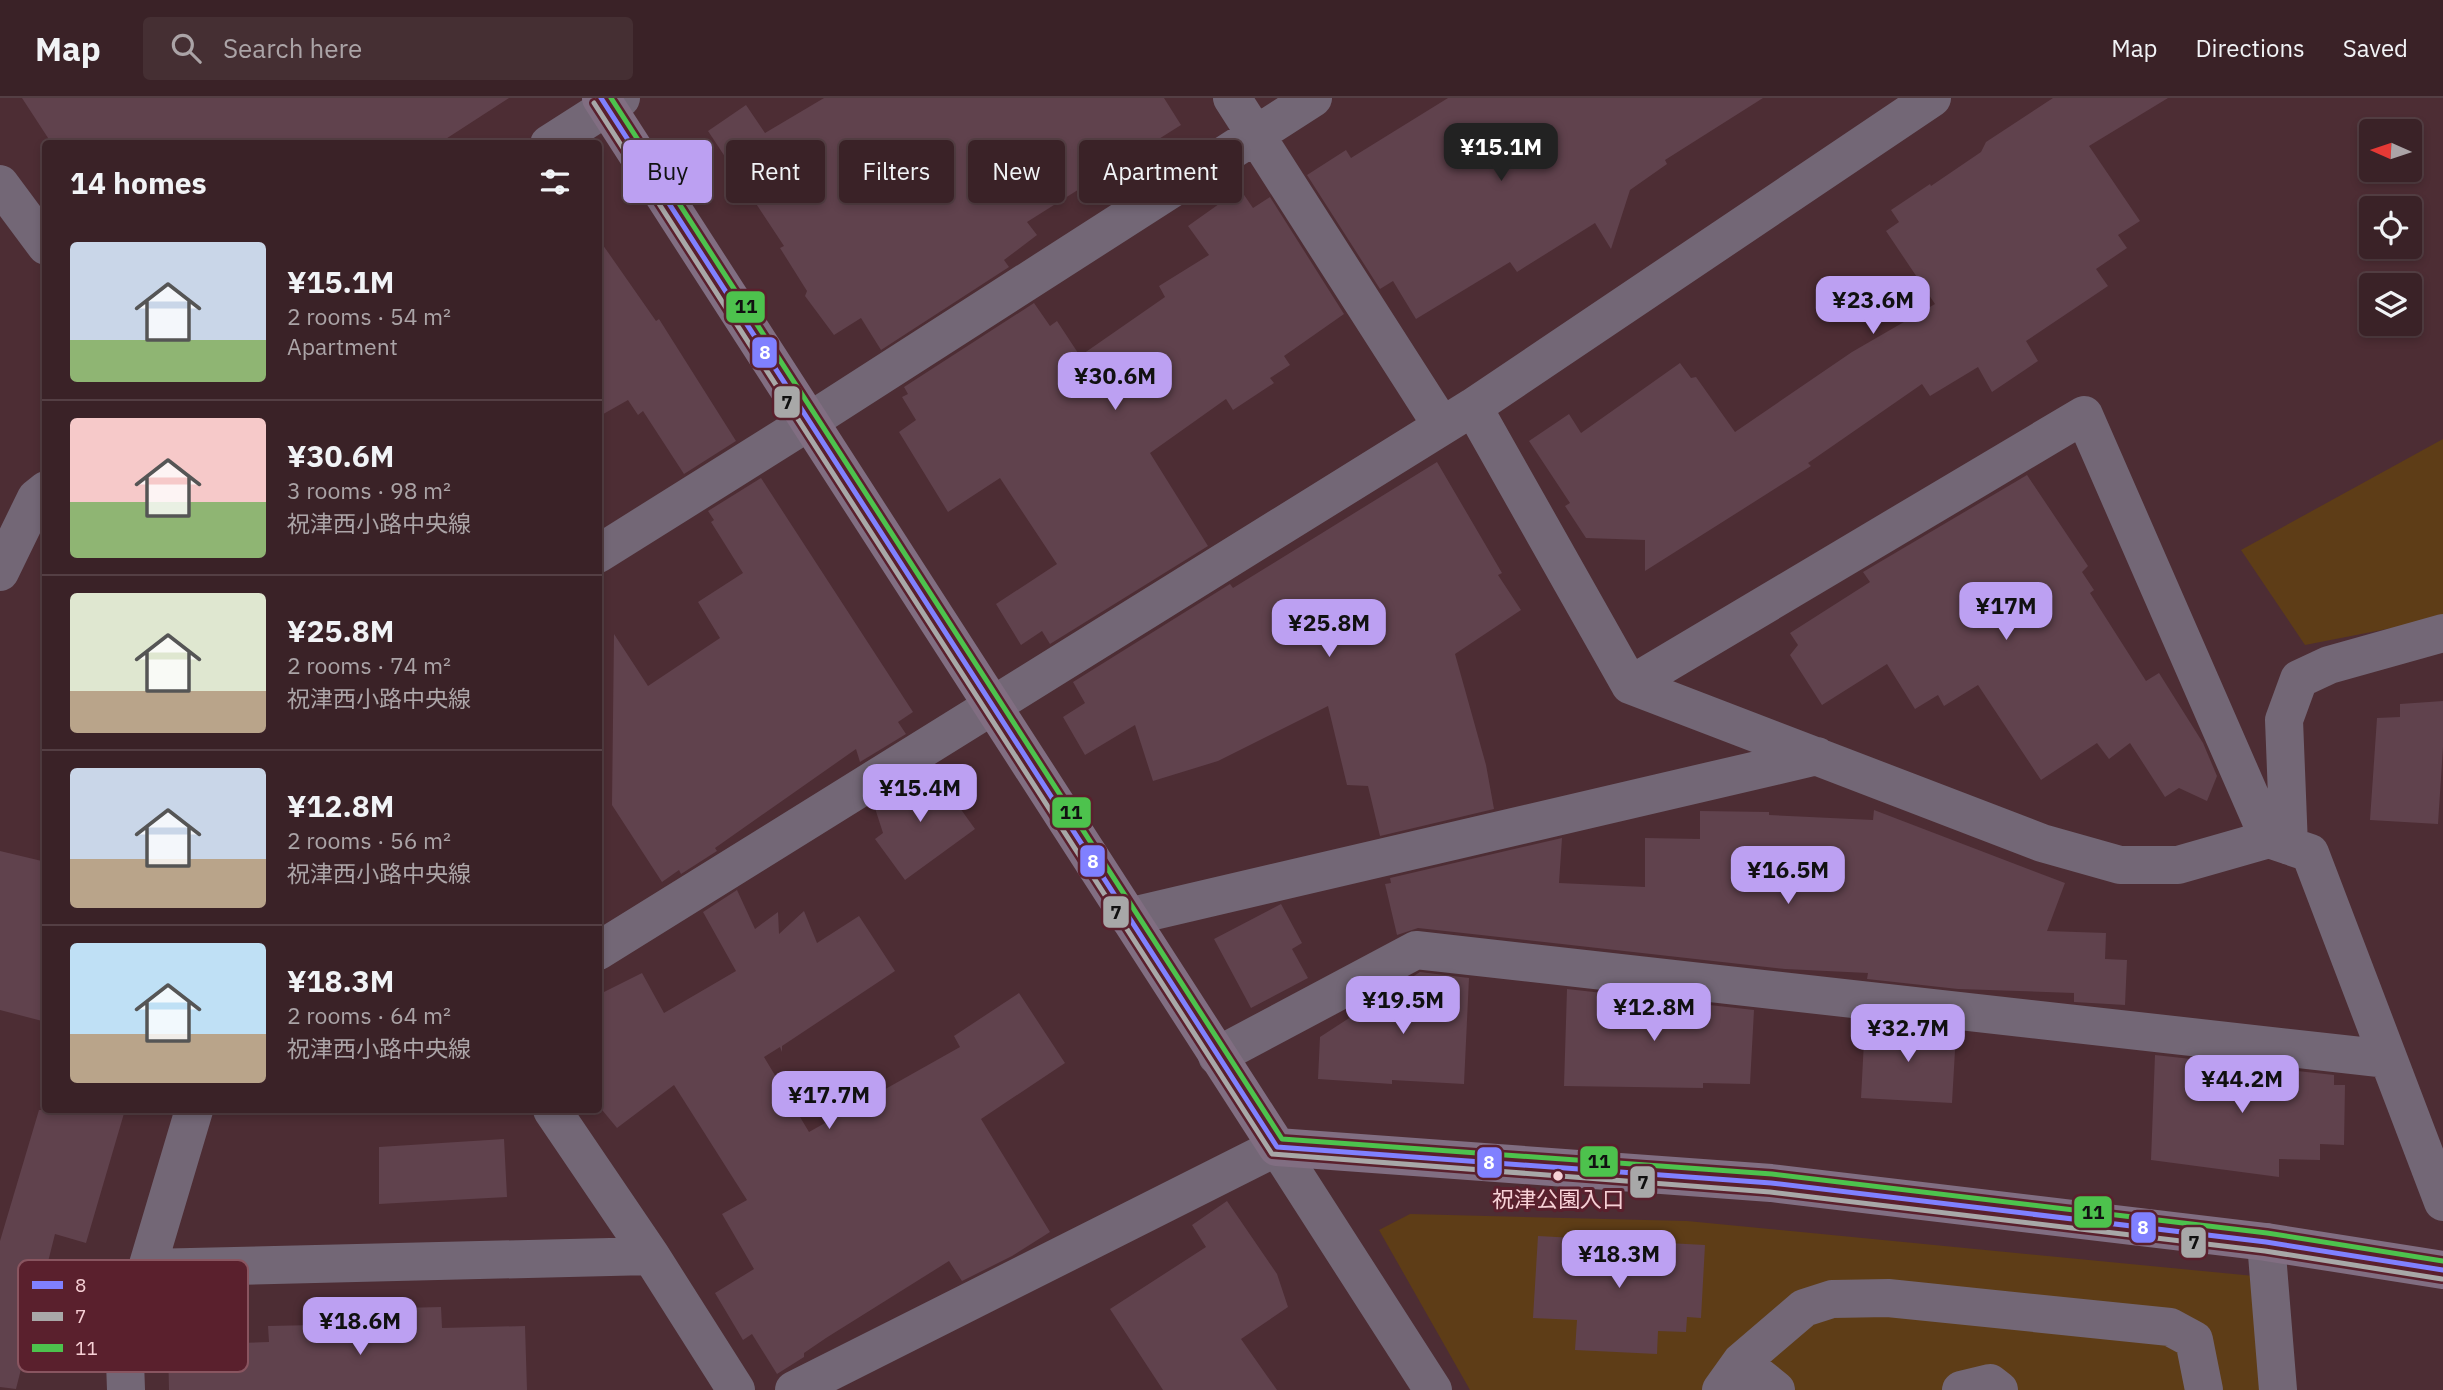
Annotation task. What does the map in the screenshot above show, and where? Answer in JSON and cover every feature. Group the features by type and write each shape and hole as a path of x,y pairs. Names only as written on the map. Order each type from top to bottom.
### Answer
{"main road":[{"path":"610,101 810,421 1277,1147 1771,1183 2266,1242 2443,1270"}],"street":[{"path":"1232,98 1458,416 1630,685 2042,843 2120,865 2178,865 2279,843 2310,853 2443,1202"},
{"path":"602,551 1313,98"},
{"path":"602,948 1458,416 1932,98"},
{"path":"555,140 610,101"},
{"path":"0,184 42,241"},
{"path":"1630,685 2084,415 2279,843"},
{"path":"0,572 36,498 42,493"},
{"path":"2279,843 2284,720 2299,679 2329,665 2443,633"},
{"path":"1128,917 1816,756"},
{"path":"1217,1056 1416,950 2388,1059"},
{"path":"149,1260 193,1113"},
{"path":"554,1113 651,1256 736,1390"},
{"path":"794,1390 1277,1147 1433,1390"},
{"path":"2266,1242 2278,1390"},
{"path":"248,1266 651,1256"},
{"path":"1776,1390 1731,1376 1804,1308 1832,1299 1888,1298 2170,1327 2194,1340 2204,1390"},
{"path":"126,1372 127,1390"},
{"path":"1961,1390 1990,1383 1999,1390"}],"shaded area":[{"path":"2443,439 2443,618 2305,645 2241,550"},
{"path":"1410,1214 1687,1221 2254,1276 2265,1390 1470,1390 1379,1230"}],"building":[{"path":"22,98 509,98 444,140 49,140"},
{"path":"824,98 1164,98 1181,125 1157,140 1079,140 1079,189 1065,198 1065,140 968,140 968,203 1057,203 1027,222 1037,235 1004,260 1009,267 881,350 861,318 834,335 805,296 807,291 780,248 784,246 756,203 825,203 825,140 726,140 726,158 708,131 746,105 765,133"},
{"path":"1448,98 1763,98 1665,160 1667,164 1630,190 1611,249 1595,223 1517,272 1510,262 1416,319 1393,281 1380,289 1307,175 1346,150 1351,158"},
{"path":"2053,98 2168,98 2089,146 2140,221 2118,235 2127,248 2096,269 2108,286 2026,341 2038,361 1992,392 1978,367 1930,396 1922,384 1808,463 1811,466 1645,571 1645,540 1586,538 1565,506 1570,503 1529,441 1569,414 1581,433 1680,363 1691,378 1696,377 1735,432 1852,352 1935,304 1886,231 1899,222 1891,210 1981,152 1986,142"},
{"path":"1242,192 1253,208 1270,197 1344,314 1284,356 1290,365 1270,378 1274,383 1233,410 1226,399 1150,453 1208,546 1050,644 1042,631 1021,645 996,604 1057,564 1000,478 948,512 899,432 916,420 902,397 908,394 904,387 1034,303 1050,326 1057,321 1080,356 1165,297 1159,286 1209,255 1188,226 1220,203 1242,203"},
{"path":"602,244 656,321 659,319 736,441 684,474 643,411 638,415 628,400 602,415"},
{"path":"1437,462 1502,573 1498,575 1521,610 1455,654 1486,765 1494,809 1380,836 1368,786 1347,785 1328,706 1218,761 1153,781 1135,725 1085,755 1063,717 1085,703 1073,682 1230,584 1233,588"},
{"path":"2027,475 2088,566 2082,572 2094,590 2090,593 2146,681 2159,673 2203,743 2217,776 2207,801 2179,788 2165,797 2130,743 2109,759 2097,743 2041,780 1978,685 1944,706 1938,695 1915,709 1887,664 1822,705 1790,655 1798,645 1790,633 1870,582 1863,572"},
{"path":"761,478 913,712 898,722 906,734 860,762 856,749 715,848 717,851 681,874 679,870 662,882 612,805 614,634 648,686 720,638 698,602 743,573 711,522 714,520 708,511"},
{"path":"2443,701 2438,824 2370,820 2377,718 2400,717 2400,704"},
{"path":"932,769 975,829 905,880 875,839 883,833 874,805"},
{"path":"1874,810 2065,883 2047,931 2106,933 2105,959 2127,960 2125,1005 2074,1002 2074,993 1958,989 1867,979 1868,973 1785,969 1418,928 1397,935 1385,884 1391,883 1390,878 1562,838 1559,883 1645,887 1645,838 1700,839 1700,811 1769,812 1769,815 1873,820"},
{"path":"0,851 42,861 42,1021 0,1010"},
{"path":"737,890 755,929 778,912 779,934 804,911 817,943 859,916 895,971 782,1046 782,1052 780,1047 764,1057 809,1132 960,1047 954,1036 1019,993 1065,1063 981,1119 1050,1232 1012,1256 962,1281 949,1261 826,1338 804,1353 804,1357 777,1374 752,1334 743,1340 715,1293 754,1269 722,1214 747,1200 674,1085 617,1128 602,1110 602,993 642,973 664,1013 736,971 703,912"},
{"path":"1281,904 1302,943 1292,949 1308,978 1251,1008 1214,939"},
{"path":"1420,972 1469,978 1464,1084 1392,1080 1392,1084 1318,1079 1320,1037"},
{"path":"1567,989 1754,1010 1750,1084 1703,1083 1703,1088 1564,1086"},
{"path":"1865,1022 1956,1033 1952,1103 1861,1098"},
{"path":"2155,1055 2334,1075 2334,1085 2345,1085 2344,1145 2320,1144 2320,1160 2279,1159 2279,1177 2151,1160"},
{"path":"39,1110 42,1110 42,1113 124,1113 86,1243 55,1234 48,1260 18,1260 18,1372 20,1372 16,1389 0,1387 0,1241"},
{"path":"504,1139 507,1197 379,1204 379,1147"},
{"path":"1227,1201 1277,1274 1288,1307 1241,1339 1277,1390 1163,1390 1110,1309 1206,1247 1192,1225"},
{"path":"1538,1236 1705,1245 1701,1318 1687,1317 1686,1332 1658,1331 1657,1354 1575,1350 1577,1320 1533,1318"},
{"path":"441,1307 442,1328 525,1326 527,1390 169,1390 169,1372 248,1372 248,1343 269,1342 268,1326 362,1324 361,1309"}],"transit line":[{"name":"8","path":"601,98 1277,1147 1771,1183 2266,1242 2443,1270"},
{"name":"11","path":"611,98 1282,1139 1772,1174 2267,1233 2443,1261"},
{"name":"7","path":"594,103 1272,1154 1770,1192 2265,1251 2442,1279"}],"place":[{"name":"祝津公園入口","path":"1558,1176"}]}
